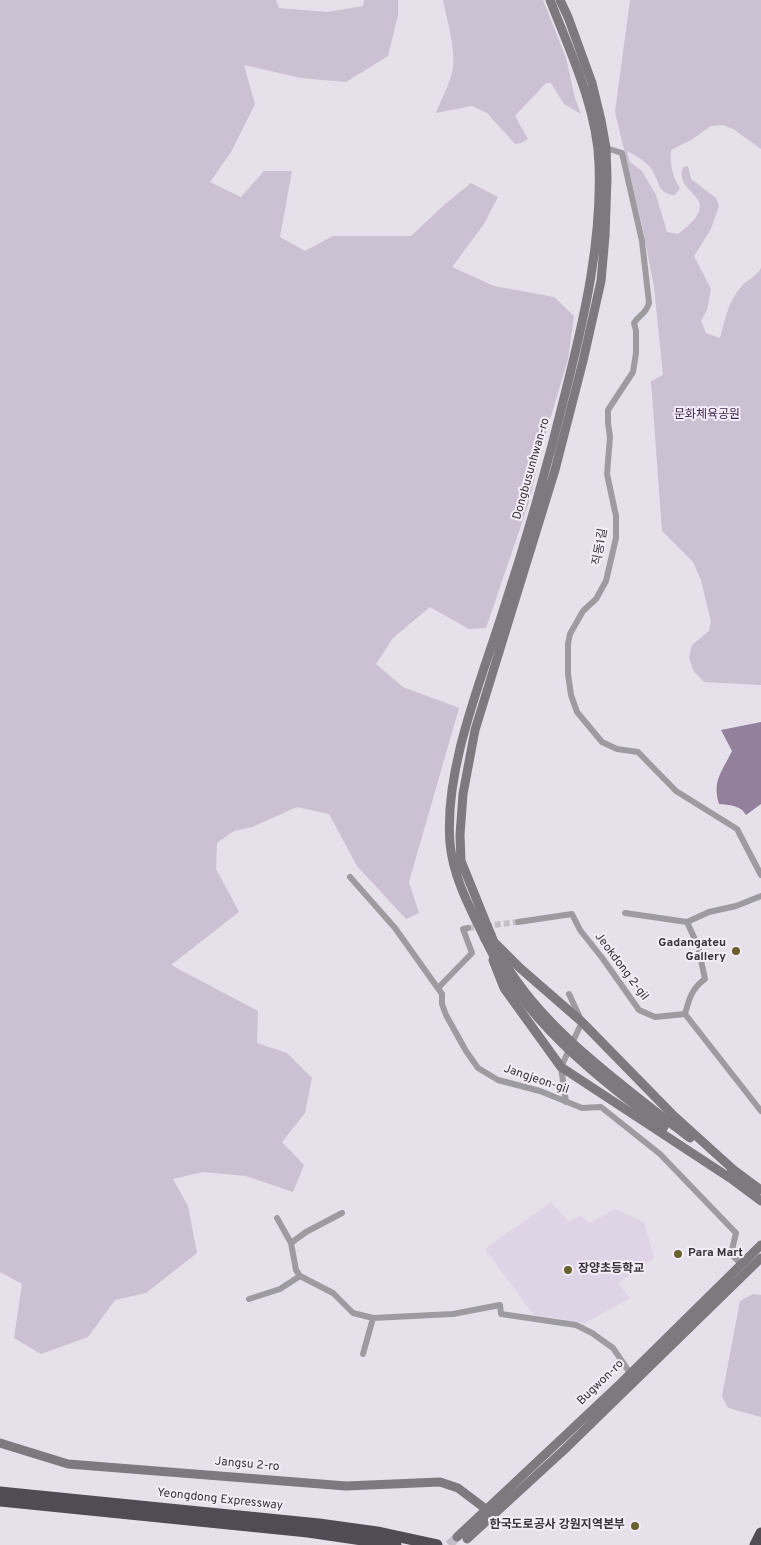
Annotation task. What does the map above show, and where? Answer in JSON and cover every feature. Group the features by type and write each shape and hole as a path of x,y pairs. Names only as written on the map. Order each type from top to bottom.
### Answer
{"highway":[{"name":"Yeongdong Expressway","path":"0,1492 319,1524 378,1532 437,1545"},
{"name":"Yeongdong Expressway","path":"0,1501 308,1532 396,1545"},
{"path":"755,1545 761,1533"}],"street":[{"name":"Dongbusunhwan-ro","path":"489,940 470,909 453,867 450,842 450,815 457,758 549,460 590,284 597,228 599,163 596,132 589,104 550,0"},
{"name":"Dongbusunhwan-ro","path":"489,940 461,861 460,835 463,794 475,730 554,470 583,361 601,281 605,236 606,148 592,83 560,0"},
{"name":"직동1길","path":"606,148 622,153 642,241 649,303 647,311 637,318 634,323 636,353 633,372 608,410 610,437 608,474 616,516 616,538 606,581 596,599 582,611 570,634 568,674 571,695 577,712 602,742 616,749 638,752 676,791 737,829 761,875"},
{"name":"Jangjeon-gil","path":"350,877 396,928 438,988 442,994 442,1004 446,1014 466,1051 478,1068 498,1080 540,1091 582,1108 600,1107 660,1154 736,1233 731,1254 741,1264"},
{"path":"625,913 687,922 709,912 736,906 761,896"},
{"name":"Jeokdong 2-gil","path":"518,922 572,914 580,930 639,1010 656,1018 685,1014"},
{"path":"687,922 698,946 705,979 696,985 689,998 685,1014 761,1111"},
{"path":"438,988 472,953 463,929 468,928"},
{"path":"489,940 582,1022 761,1202"},
{"path":"489,940 504,988 561,1067 732,1174 761,1190"},
{"path":"489,940 503,973 525,1004 559,1042 607,1085 667,1125 732,1174"},
{"path":"566,1102 561,1067 582,1022 569,994"},
{"path":"291,1243 306,1232 342,1213"},
{"path":"277,1218 291,1243 296,1270 300,1276 333,1293 353,1312 373,1318 453,1314 500,1305 501,1314 576,1325 584,1329 614,1348 630,1373"},
{"name":"Bugwon-ro","path":"586,1422 630,1373 761,1245"},
{"name":"Bugwon-ro","path":"457,1537 489,1513 761,1258"},
{"path":"249,1299 280,1288 300,1276"},
{"path":"363,1354 373,1318"},
{"name":"Jangsu 2-ro","path":"0,1443 68,1464 346,1486 440,1482 458,1488 489,1513"},
{"name":"Bugwon-ro","path":"467,1540 489,1513"}],"shaded area":[{"path":"761,722 761,804 746,815 738,807 719,804 717,782 732,751 721,730"},
{"name":"장양초등학교","path":"551,1202 569,1222 580,1215 590,1223 615,1209 644,1222 654,1258 618,1283 630,1298 585,1323 534,1315 485,1249"}],"green space":[{"path":"0,0 276,0 279,8 327,12 363,6 364,0 398,0 398,15 388,56 346,82 301,78 244,65 255,104 231,152 210,182 241,197 264,171 292,171 280,237 305,251 333,236 411,236 471,183 498,197 484,224 452,267 494,286 554,297 574,316 568,359 541,450 529,502 486,628 469,629 430,607 393,638 376,664 403,687 459,708 409,882 419,913 406,919 357,866 329,814 297,807 252,827 234,831 217,843 216,869 239,912 171,965 258,1011 257,1043 287,1053 312,1078 305,1113 282,1142 304,1165 293,1192 246,1176 203,1172 173,1179 188,1206 197,1253 146,1293 115,1300 88,1337 41,1354 14,1338 22,1284 0,1272"},
{"path":"443,0 543,0 566,58 575,98 581,114 564,104 551,83 546,83 515,116 528,139 521,143 515,144 487,113 472,106 436,113 452,73 453,65 451,36"},
{"name":"문화체육공원","path":"630,0 761,0 761,149 733,129 723,125 711,126 691,140 671,150 672,170 680,188 675,195 662,190 650,167 627,151 630,162 642,171 656,195 667,232 678,234 693,221 699,211 700,203 685,184 682,177 683,167 688,166 691,179 716,198 719,206 711,229 694,256 711,289 707,310 701,321 706,333 720,338 733,298 741,287 757,274 761,268 761,685 704,682 693,670 689,657 692,645 709,631 711,622 701,580 693,562 662,531 651,381 663,375 654,287 642,225 615,112"},
{"path":"753,1294 761,1295 761,1417 728,1408 722,1396 740,1301"}],"tunnel":[{"path":"468,928 518,922"},
{"path":"449,1545 457,1537"}],"place":[{"name":"Gadangateu Gallery","path":"736,951"},
{"name":"Para Mart","path":"678,1254"},
{"name":"장양초등학교","path":"568,1270"},
{"name":"한국도로공사 강원지역본부","path":"635,1526"}]}
